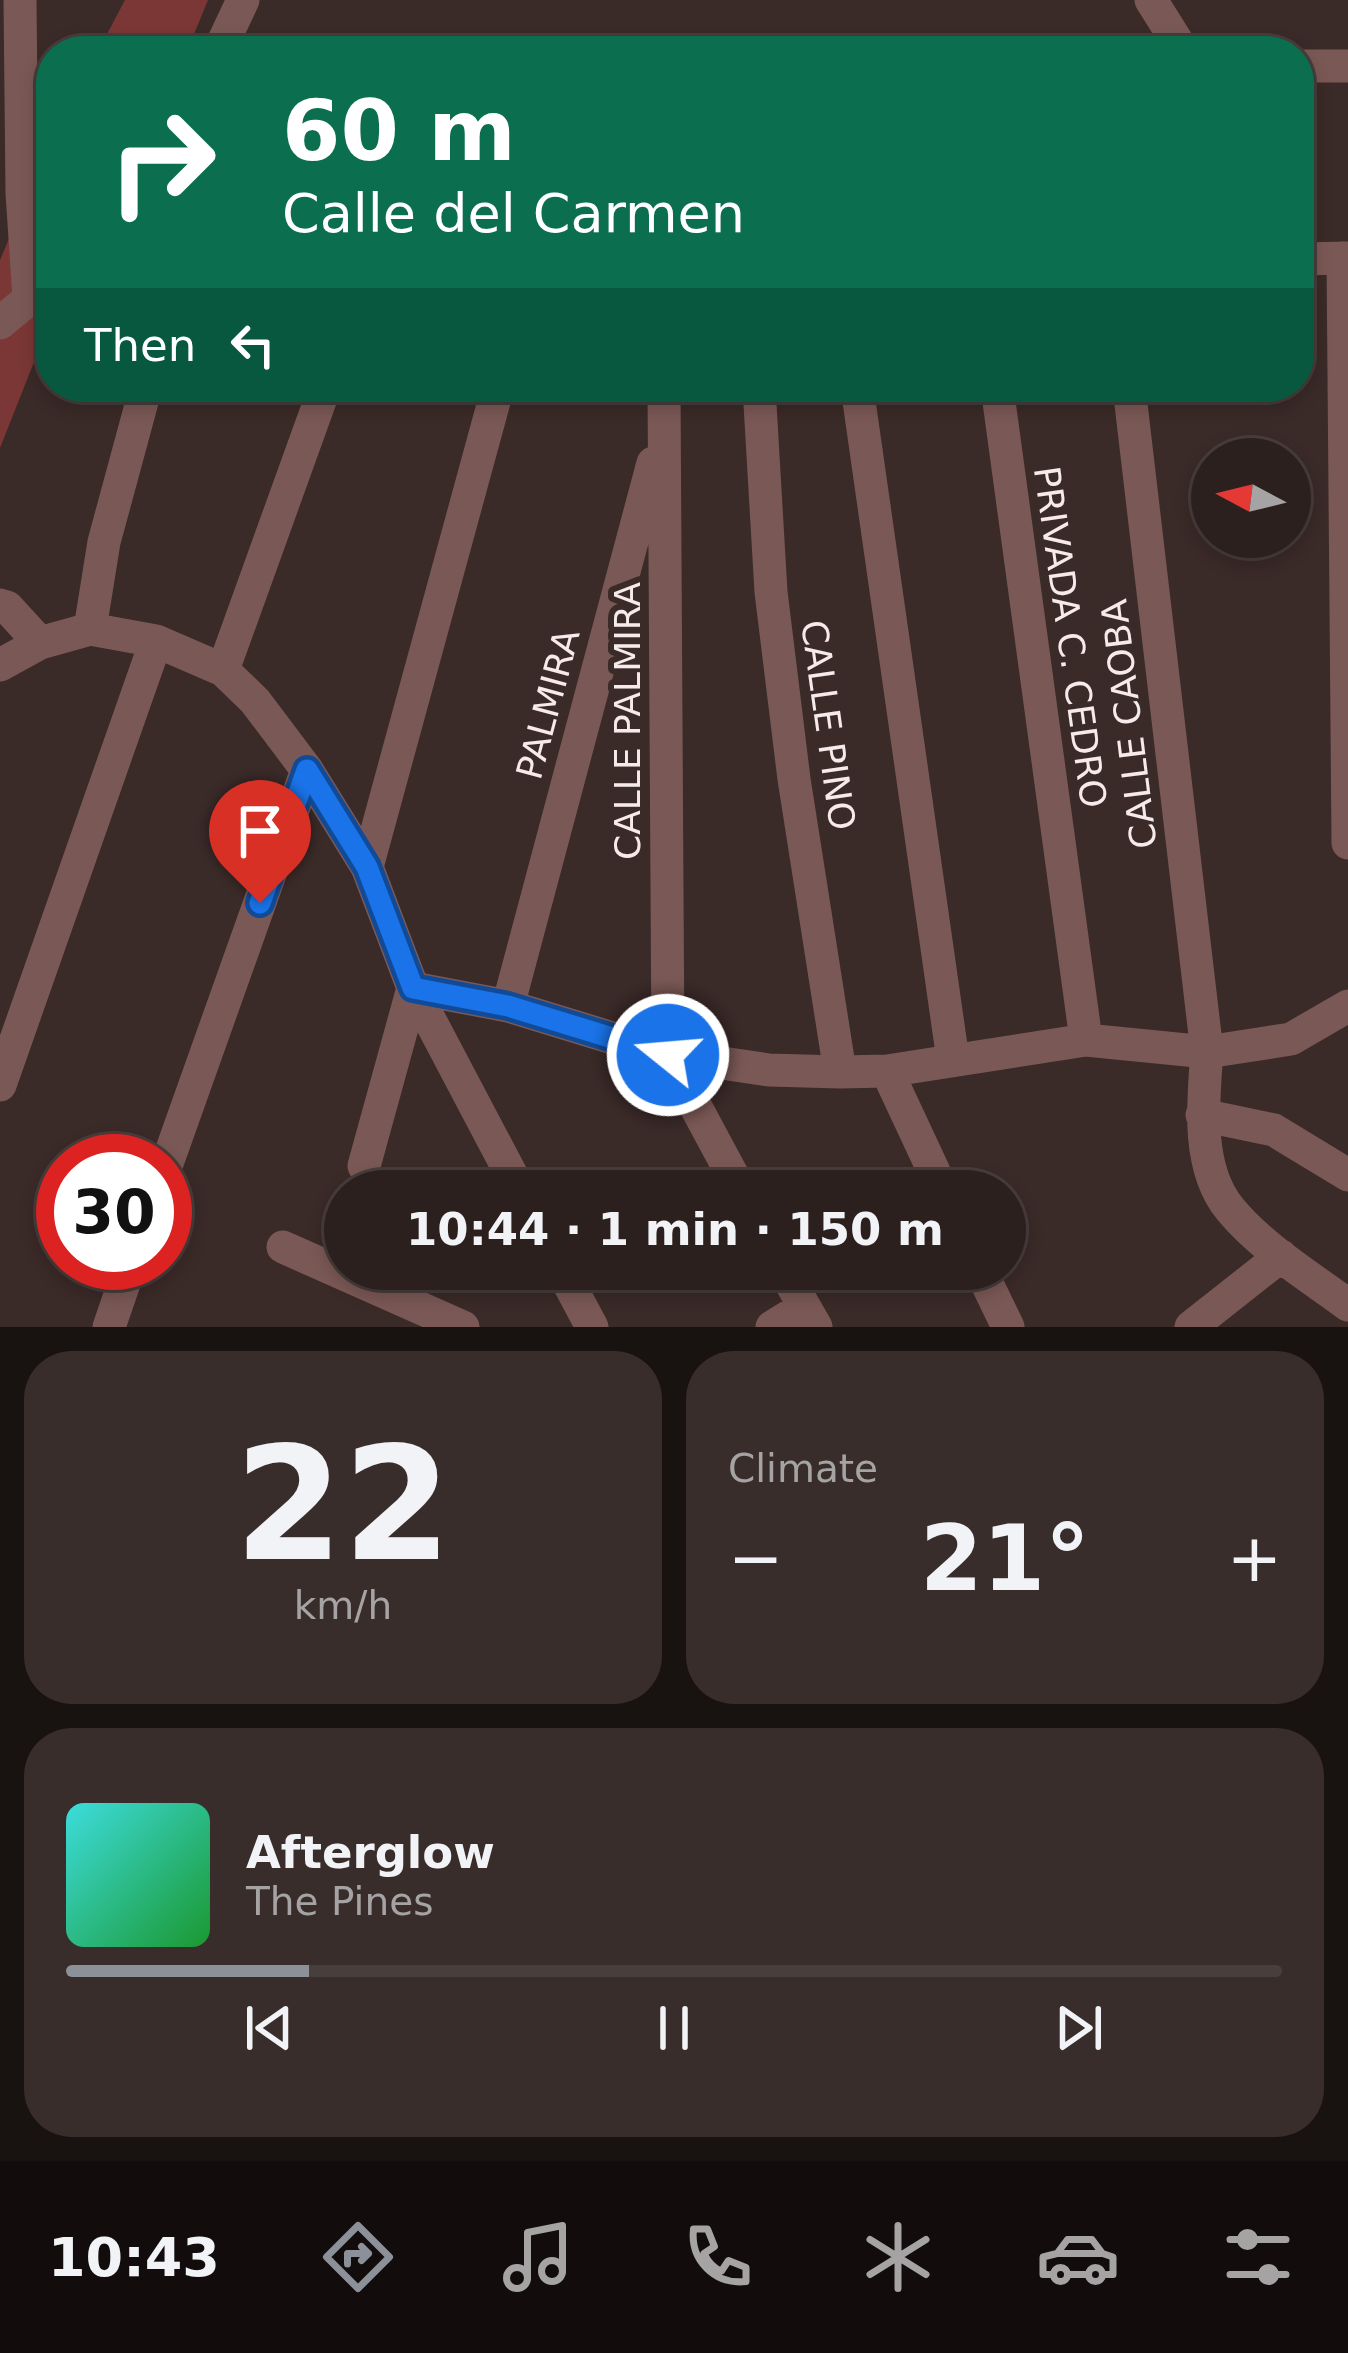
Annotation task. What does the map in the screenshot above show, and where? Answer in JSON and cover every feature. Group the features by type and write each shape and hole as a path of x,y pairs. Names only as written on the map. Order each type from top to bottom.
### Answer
{"street":[{"path":"20,0 22,193 36,273"},
{"path":"226,36 243,0"},
{"path":"1151,0 1174,36"},
{"path":"1314,66 1348,66"},
{"path":"1314,259 1346,258 1348,843"},
{"path":"0,323 36,299"},
{"path":"90,629 104,542 142,402"},
{"path":"223,670 320,402"},
{"path":"367,867 494,402"},
{"name":"CALLE PALMIRA","path":"664,402 668,1055"},
{"name":"CALLE PINO","path":"760,402 771,592 794,779 840,1072"},
{"path":"859,402 953,1060"},
{"name":"PRIVADA C. CEDRO","path":"999,402 1086,1040"},
{"name":"CALLE CAOBA","path":"1131,402 1207,1052 1202,1115 1210,1166 1227,1207 1281,1256 1348,1305"},
{"name":"PALMIRA","path":"508,1006 664,422"},
{"path":"0,605 40,643"},
{"path":"0,665 40,643 90,629 156,641 223,670 255,701 307,770 367,867 413,988 509,1170"},
{"path":"0,1084 156,641"},
{"path":"177,1134 307,770"},
{"path":"413,988 508,1006 668,1055 769,1070 840,1072 887,1071 1086,1040 1207,1052 1291,1039 1348,1006"},
{"path":"364,1166 413,988"},
{"path":"668,1055 730,1170"},
{"path":"887,1071 934,1170"},
{"path":"1202,1115 1274,1130 1348,1175"},
{"path":"283,1247 463,1327"},
{"path":"1192,1327 1281,1256"},
{"path":"109,1327 122,1290"},
{"path":"572,1290 592,1327"},
{"path":"772,1327 810,1317 795,1290"},
{"path":"990,1290 1008,1327"}],"shaded area":[{"path":"125,0 208,0 193,36 106,36"},
{"path":"36,174 36,357 0,448 0,260"}],"route":[{"path":"260,903 307,770 367,867 413,988 508,1006 668,1055"}]}
